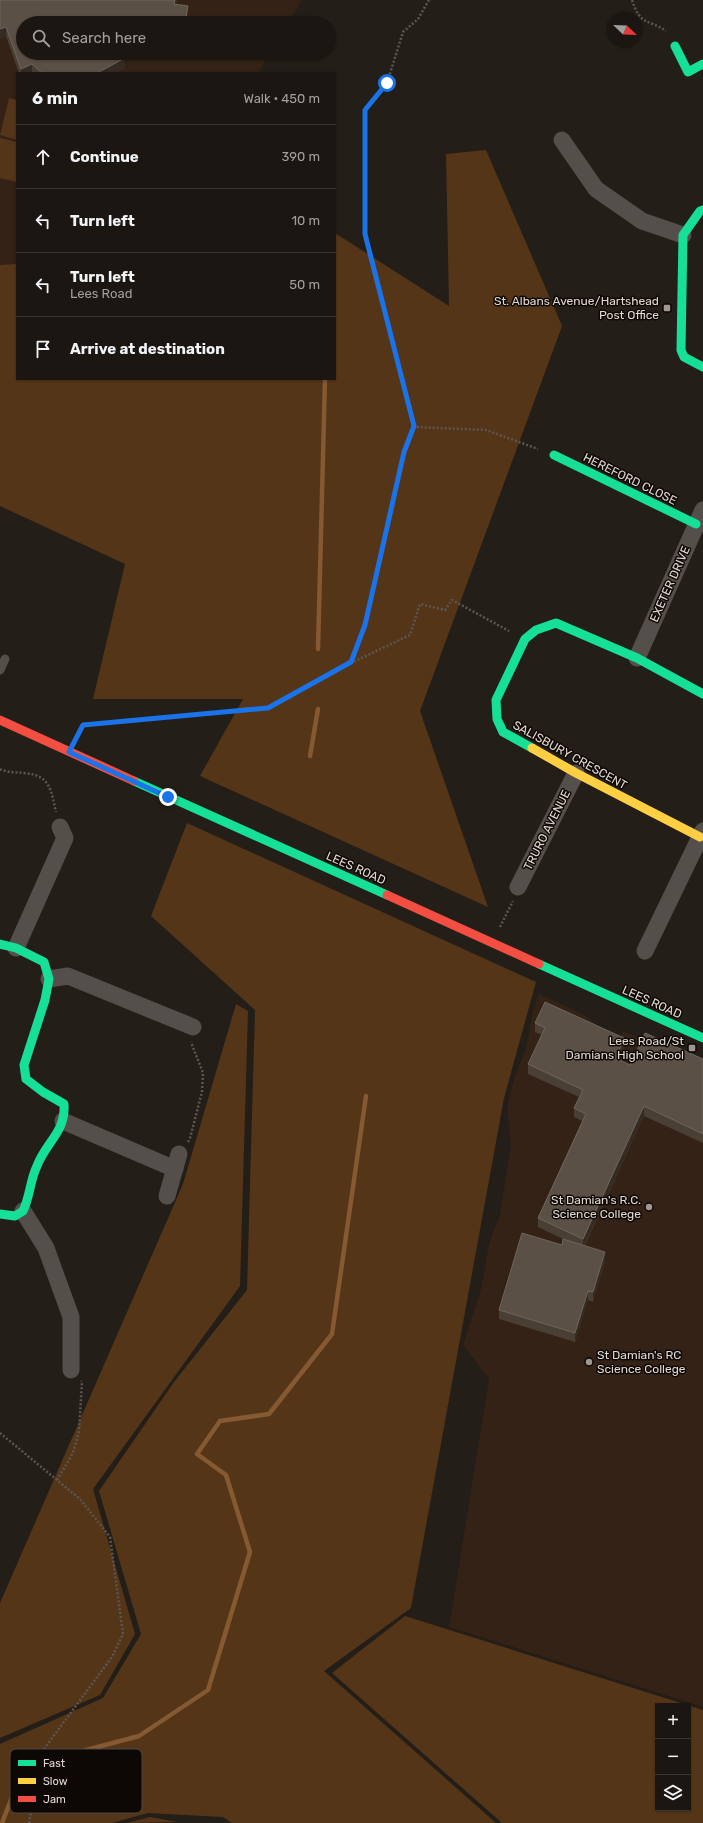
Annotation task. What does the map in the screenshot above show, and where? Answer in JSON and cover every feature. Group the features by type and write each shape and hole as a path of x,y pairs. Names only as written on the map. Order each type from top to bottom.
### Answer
{"street":[{"path":"675,46 688,72 703,64"},
{"path":"562,140 596,189 642,221 683,235"},
{"path":"703,210 700,211 683,235 681,350 684,357 703,367"},
{"name":"HEREFORD CLOSE","path":"554,455 700,517"},
{"name":"EXETER DRIVE","path":"637,658 700,517"},
{"path":"525,639 536,630 556,623 637,658 703,694"},
{"name":"SALISBURY CRESCENT","path":"525,639 496,700 497,719 503,732 576,773 702,834"},
{"name":"LEES ROAD","path":"0,720 703,1038"},
{"name":"TRURO AVENUE","path":"518,887 576,773"},
{"path":"0,1214 6,1216 17,1216 23,1211 36,1165 60,1130 66,1114 64,1104 43,1092 26,1079 24,1065 45,1000 49,979 44,962 8,946 66,838 60,827"},
{"path":"645,951 702,834"},
{"path":"49,979 68,976 193,1027"},
{"path":"63,1121 177,1161 167,1196"},
{"path":"23,1211 46,1248 71,1317 71,1370"}],"lane":[{"path":"0,670 5,659"}],"path":[{"path":"351,662 365,625 404,452 414,426 365,234 365,110 387,83 403,32 418,19 429,0"},
{"path":"632,0 636,12 643,20 667,31 675,46"},
{"path":"414,426 486,430 554,455"},
{"path":"69,752 83,725 268,708 351,662 410,635 420,604 445,610 452,600 525,639"},
{"path":"0,769 10,772 25,772 37,775 50,785 60,827"},
{"path":"504,919 511,904"},
{"path":"177,1161 190,1138 202,1092 203,1074 191,1042 193,1027"},
{"path":"57,1480 72,1453 79,1431 82,1382 71,1370"},
{"path":"0,1433 80,1499 110,1537 123,1634 112,1656 44,1749"},
{"path":"29,1823 31,1813"}],"shaded area":[{"path":"0,0 302,0 292,16 16,16 16,60 266,60 259,72 16,72 16,380 179,380 0,506"},
{"path":"9,98 16,100 16,140 0,135"},
{"path":"0,138 16,142 16,182 0,178"},
{"path":"486,150 562,326 420,711 488,907 200,776 243,699 93,699 125,564 0,506 0,265 16,264 16,380 336,380 336,234 449,306 446,154"},
{"path":"187,823 536,982 504,1098 411,1608 324,1671 496,1823 232,1823 223,1817 148,1813 112,1823 0,1823 0,1744 103,1698 141,1634 99,1491 174,1382 247,1290 255,1010 151,916"},
{"name":"St Damian's RC Science College","path":"539,994 583,1014 616,1040 624,1031 703,1068 703,1707 449,1627 489,1379 463,1345 481,1289 489,1244 500,1214 511,1145 507,1107 514,1078 526,1049 532,1015"},
{"path":"236,1004 248,1011 240,1286 93,1489 135,1634 100,1695 0,1738 0,1603 183,1184"},
{"path":"405,1616 681,1703 655,1703 655,1811 691,1811 691,1706 703,1710 703,1823 502,1823 332,1673"},
{"path":"150,1817 177,1822 127,1823"}],"building":[{"path":"0,0 175,0 174,4 188,6 186,16 16,16 16,55 6,27 0,29"},
{"path":"18,60 121,60 99,72 41,72 32,64 21,69"},
{"name":"St Damian's R.C. Science College","path":"545,1002 624,1038 616,1058 630,1065 645,1033 703,1059 703,1134 644,1106 583,1239 538,1218 586,1114 574,1108 583,1090 528,1064 545,1028 535,1023"},
{"name":"St Damian's R.C. Science College","path":"522,1233 562,1245 563,1239 605,1252 593,1292 588,1291 575,1333 499,1310"}],"waterway":[{"path":"318,649 325,380"},
{"path":"310,756 318,709"},
{"path":"90,1749 139,1736 208,1690 250,1552 226,1475 197,1454 220,1421 269,1414 332,1334 366,1096"},
{"path":"2,1823 10,1802"}],"traffic: fast":[{"path":"675,46 688,72 703,64"},
{"path":"703,210 700,211 683,235 681,350 684,357 703,367"},
{"path":"554,455 696,524"},
{"path":"532,748 503,732 497,719 496,700 525,639 536,630 556,623 637,658 703,694"},
{"path":"134,781 387,895"},
{"path":"0,944 16,948 44,962 49,979 45,1000 24,1065 26,1079 43,1092 64,1104 64,1114 59,1130 37,1166 23,1211 15,1216 0,1214"},
{"path":"539,964 703,1038"}],"traffic: slow":[{"path":"532,748 576,773 700,837"}],"traffic: jam":[{"path":"0,720 134,781"},
{"path":"387,895 539,964"}],"place":[{"name":"St. Albans Avenue/Hartshead Post Office","path":"667,308"},
{"name":"Lees Road/St Damians High School","path":"692,1048"},
{"name":"St Damian's R.C. Science College","path":"649,1207"},
{"name":"St Damian's RC Science College","path":"589,1362"}],"route":[{"path":"168,797 69,752 83,725 268,708 351,662 365,625 404,452 414,426 365,234 365,110 387,83"}]}
